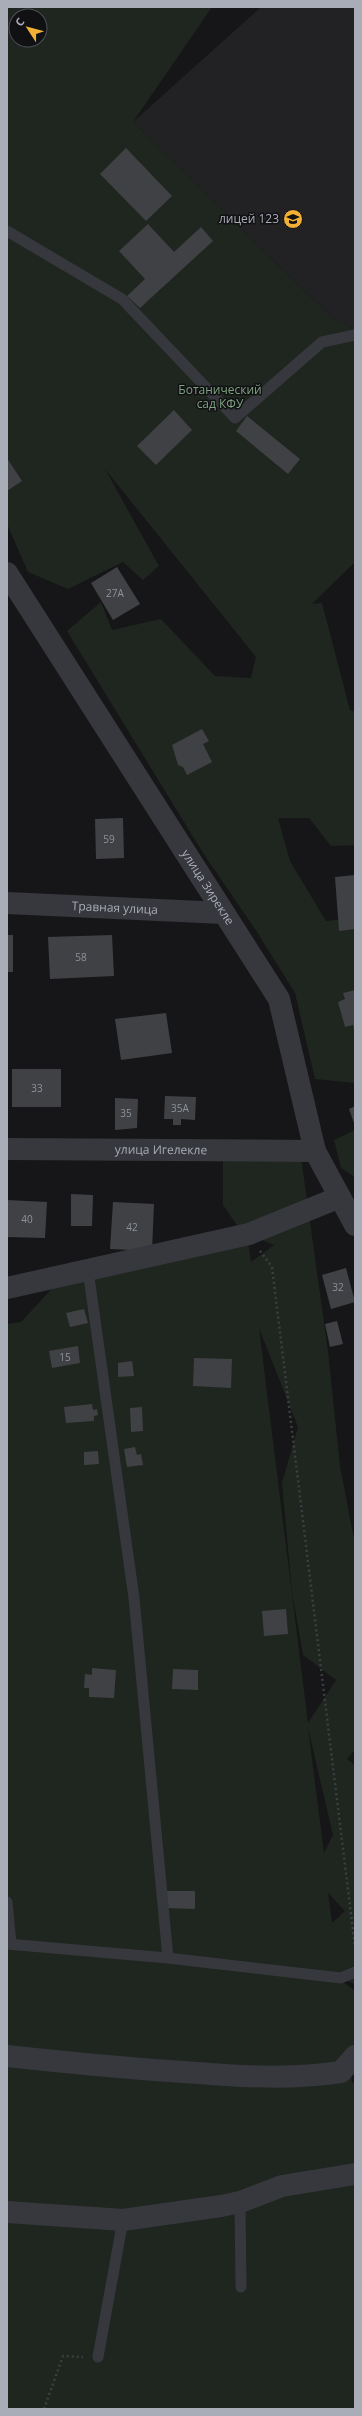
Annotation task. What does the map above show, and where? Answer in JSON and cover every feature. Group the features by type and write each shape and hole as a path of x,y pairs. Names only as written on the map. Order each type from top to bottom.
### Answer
{"street":[{"name":"улица Зирекле","path":"7,573 279,999 314,1151 355,1225"},
{"name":"Травная улица","path":"7,904 223,913"},
{"name":"улица Игелекле","path":"7,1149 314,1151"},
{"path":"7,1288 249,1234 340,1197"},
{"path":"7,2056 157,2071 263,2078 315,2076 341,2072 355,2055"},
{"path":"7,2212 123,2220 240,2202 282,2186 355,2174"}],"lane":[{"path":"7,231 122,299 235,418 322,342 355,335"},
{"path":"88,1270 134,1598 168,1958"},
{"path":"7,1902 9,1944 168,1958 341,1978 355,1972"},
{"path":"240,2202 241,2287"},
{"path":"98,2357 123,2220"}],"path":[{"path":"249,1234 272,1267 355,1947"},
{"path":"44,2409 63,2356 98,2357"}],"shaded area":[{"name":"лицей 123","path":"261,7 355,7 355,329 330,316 133,122"}],"green space":[{"name":"Ботанический сад КФУ","path":"7,7 212,7 133,122 330,316 355,329 355,562 312,604 322,603 350,710 355,712 355,845 331,846 309,818 278,818 290,861 326,921 355,918 355,1083 315,1079 295,993 257,932 203,853 67,631 101,602 112,630 161,619 215,676 251,678 256,657 105,469 159,566 143,580 123,562 68,589 28,572 7,524"},
{"path":"355,1130 355,1177 341,1168 334,1140"},
{"path":"301,1157 328,1351 340,1466 355,1544 355,1750 347,1759 355,1765 355,1984 341,1978 339,1979 354,1990 355,1998 355,2067 350,2069 352,2083 355,2082 355,2409 7,2409 7,1324 21,1322 59,1281 248,1242 251,1262 274,1245 241,1231 223,1205 223,1159","holes":["259,1328 298,1427 282,1483 292,1592 303,1655 336,1680 308,1723","308,1728 333,1835 324,1853","328,1893 345,1911 332,1923"]}],"building":[{"path":"126,148 172,196 146,221 100,174"},
{"path":"148,224 174,252 201,227 213,241 140,308 127,296 145,279 119,251"},
{"path":"174,410 192,430 156,465 137,446"},
{"path":"247,416 300,459 288,474 236,431"},
{"path":"7,458 22,481 7,491"},
{"path":"117,567 140,604 113,620 91,583"},
{"path":"202,729 209,741 203,744 212,762 187,775 183,767 178,765 172,745"},
{"path":"123,818 124,858 96,859 95,819"},
{"path":"355,875 355,929 339,931 335,877"},
{"path":"7,935 13,935 13,972 7,972"},
{"path":"112,935 114,976 50,979 48,937"},
{"path":"355,990 354,1030 353,1025 345,1027 338,1002 345,999 343,993"},
{"path":"166,1013 172,1053 121,1060 115,1019"},
{"path":"12,1069 61,1069 61,1107 12,1107"},
{"path":"165,1096 196,1097 195,1120 181,1119 181,1125 173,1125 173,1119 164,1119"},
{"path":"115,1098 138,1099 137,1128 115,1130"},
{"path":"355,1106 355,1126 349,1109"},
{"path":"71,1194 93,1195 92,1226 71,1226"},
{"path":"7,1200 47,1202 45,1238 7,1237"},
{"path":"113,1202 154,1204 152,1251 110,1249"},
{"path":"346,1268 355,1302 331,1309 322,1275"},
{"path":"84,1309 88,1323 70,1327 66,1313"},
{"path":"337,1321 343,1344 330,1347 325,1324"},
{"path":"78,1346 80,1363 52,1368 49,1351"},
{"path":"194,1358 232,1359 231,1388 193,1386"},
{"path":"132,1361 134,1376 118,1377 118,1363"},
{"path":"92,1404 93,1410 97,1409 98,1415 94,1416 94,1421 66,1423 64,1407"},
{"path":"142,1407 143,1431 131,1432 130,1408"},
{"path":"135,1447 137,1455 141,1454 143,1465 127,1467 124,1449"},
{"path":"98,1451 99,1464 84,1465 84,1452"},
{"path":"286,1609 288,1634 264,1636 262,1611"},
{"path":"92,1668 116,1670 114,1698 89,1697 89,1688 84,1688 85,1674 92,1675"},
{"path":"173,1669 198,1670 198,1690 172,1689"},
{"path":"165,1891 195,1891 195,1909 165,1908"}],"place":[{"name":"лицей 123","path":"293,219"}]}
